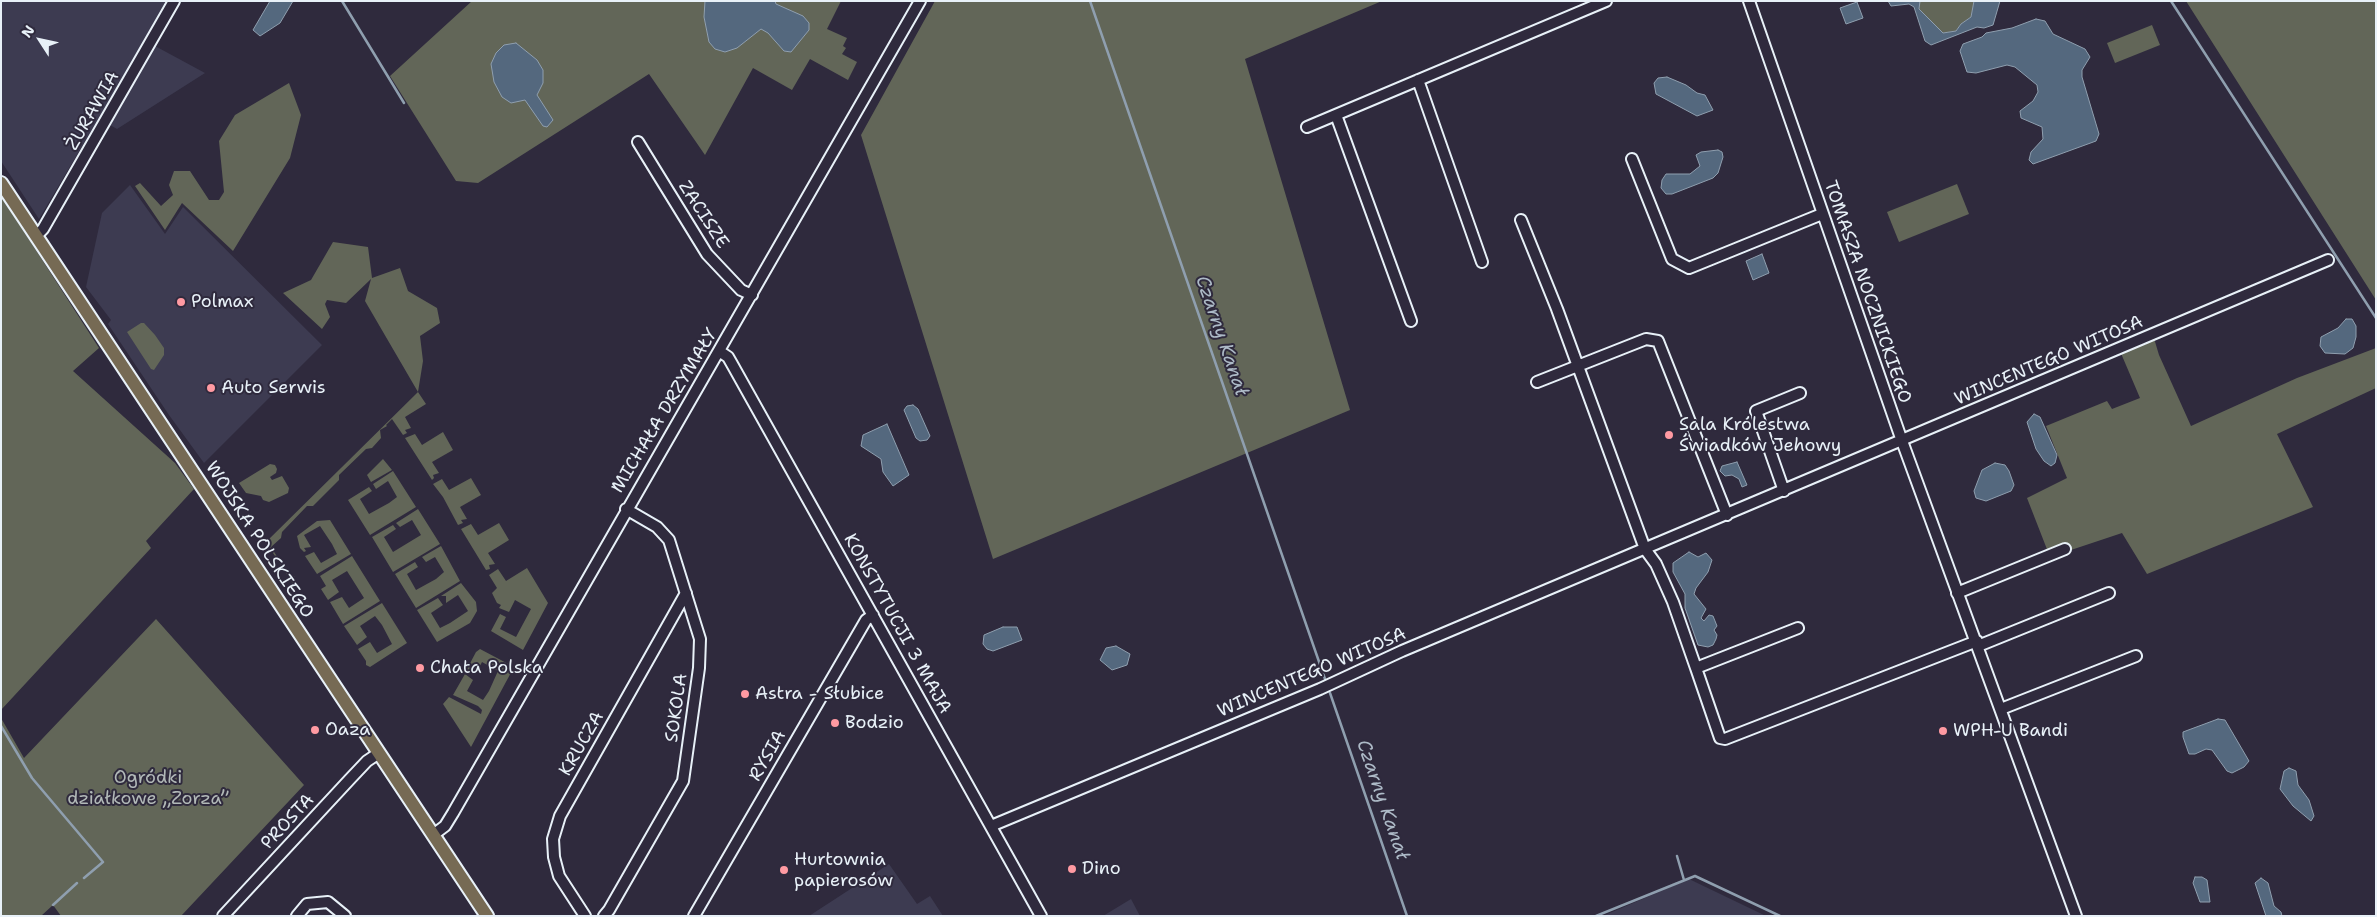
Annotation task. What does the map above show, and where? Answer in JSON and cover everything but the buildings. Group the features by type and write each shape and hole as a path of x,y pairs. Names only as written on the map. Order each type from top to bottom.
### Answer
{"main road":[{"name":"WOJSKA POLSKIEGO","path":"1,183 379,753 483,914"}],"street":[{"name":"ŻURAWIA","path":"36,236 57,205 174,1"},
{"name":"MICHAŁA DRZYMAŁY","path":"433,835 445,826 453,813 626,509 752,295 920,1"},
{"path":"1307,127 1606,1"},
{"name":"TOMASZA NOCZNICKIEGO","path":"1749,1 1902,441 2076,916"},
{"path":"1418,80 1482,262"},
{"path":"1336,115 1412,321"},
{"name":"ZACISZE","path":"638,142 707,254 741,290 752,295"},
{"path":"1632,159 1672,259 1689,268 1822,214"},
{"path":"1521,220 1578,366 1645,549 1656,564 1673,602 1720,738 1725,739 2109,593"},
{"name":"WINCENTEGO WITOSA","path":"991,826 1320,689 1402,651 2328,260"},
{"path":"1537,382 1646,339 1658,341 1727,515"},
{"name":"KONSTYTUCJI 3 MAJA","path":"719,351 728,357 1042,916"},
{"path":"1784,491 1756,411 1800,393"},
{"name":"SOKOLA","path":"604,916 610,910 683,781 700,668 700,639 669,540 657,527 626,509"},
{"path":"1957,593 2065,549"},
{"name":"KRUCZA","path":"585,916 559,876 553,839 560,816 686,593"},
{"name":"RYSIA","path":"694,916 866,620 873,615"},
{"path":"1696,668 1798,628"},
{"path":"2001,709 2136,656"},
{"name":"PROSTA","path":"223,916 367,761 379,753"},
{"path":"297,916 307,904 328,902 345,916"}],"shaded area":[{"path":"1,1 168,1 39,219 1,161"},
{"path":"155,46 205,73 117,129 110,125"},
{"path":"130,185 165,234 183,207 322,345 204,463 169,415 108,324 111,320 86,287 102,213"},
{"path":"889,864 917,904 930,896 943,916 809,916"},
{"path":"1689,879 1766,916 1603,916"},
{"path":"1131,899 1140,916 1103,916"}],"green space":[{"path":"472,1 841,1 827,29 847,38 843,46 846,48 842,54 857,62 848,80 810,59 792,90 753,68 705,155 649,74 478,183 456,181 390,76"},
{"path":"935,1 1382,1 1245,59 1350,410 993,559 861,135"},
{"path":"1920,1 1974,1 1971,17 1961,24 1956,31 1943,33 1919,9"},
{"path":"2186,1 2376,1 2376,300"},
{"path":"2152,25 2160,45 2115,63 2107,43"},
{"path":"289,83 301,115 290,158 233,251 182,203 165,230 135,186 140,183 161,206 173,195 169,185 174,171 190,171 209,200 219,200 224,192 219,141 235,115"},
{"path":"1957,184 1969,214 1899,242 1887,212"},
{"path":"1,196 99,348 73,371 175,463 194,489 146,541 151,548 1,710"},
{"path":"333,242 368,247 372,278 400,268 408,291 437,308 440,323 420,336 423,361 418,392 365,301 371,279 346,303 327,300 325,304 330,317 322,329 283,293 311,280"},
{"path":"144,323 164,348 164,355 154,370 151,369 127,332"},
{"path":"2153,335 2159,355 2191,426 2297,378 2376,348 2376,388 2277,434 2313,507 2147,574 2122,533 2050,557 2027,498 2067,478 2046,426 2107,401 2112,409 2140,398 2120,351"},
{"path":"418,392 426,404 405,417 411,428 405,430 407,433 403,435 392,419 387,426 380,430 381,438 372,448 366,449 339,475 339,480 313,506 307,506 282,532 281,538 271,547 291,579 295,576 293,584 266,542"},
{"path":"443,432 453,450 432,462 439,473 433,475 434,478 432,480 405,438 415,434 422,445"},
{"path":"383,459 392,470 371,482 367,475"},
{"path":"270,464 275,465 277,469 276,473 270,477 272,480 282,476 289,488 288,493 269,502 263,500 261,496 246,493 239,483"},
{"path":"393,471 416,507 370,535 348,500 369,487 372,491 360,499 369,514 389,503 397,497 388,481 376,489 373,484"},
{"path":"471,478 481,495 460,507 467,519 461,520 463,523 458,525 443,497 433,484 442,479 449,490"},
{"path":"418,509 440,544 393,572 372,537 393,525 396,529 384,537 393,552 421,535 412,520 400,527 396,523"},
{"path":"330,520 351,554 317,574 305,556 314,552 321,563 337,554 332,544 320,526 304,535 311,547 304,548 306,551 304,552 300,548 297,536 317,521"},
{"path":"499,523 509,540 488,553 495,564 489,565 490,569 486,570 461,529 471,524 478,535"},
{"path":"441,546 460,581 416,608 395,574 415,562 418,567 407,574 416,590 436,579 444,572 435,557 426,562 422,557"},
{"path":"352,556 380,601 343,624 330,602 342,597 349,608 364,598 347,571 332,580 339,592 328,600 321,589 326,586 320,576"},
{"path":"527,568 548,603 523,650 491,631 500,614 506,617 500,629 516,637 531,609 515,600 509,612 499,608 501,605 497,603 492,593 497,588 489,575 498,569 506,581"},
{"path":"461,583 476,602 477,611 470,623 437,642 417,610 438,598 443,605 431,613 440,628 450,623 468,611 458,595 446,603 446,596 441,596"},
{"path":"382,603 407,643 370,667 366,665 366,661 358,649 370,642 377,653 392,644 382,625 375,616 360,626 367,637 357,645 344,626"},
{"name":"Ogródki działkowe „Zorza”","path":"156,619 304,785 181,916 61,916 53,905 41,916 1,916 1,718 24,758"},
{"path":"480,649 514,667 471,747 443,704 449,697 481,714 482,710 478,706 453,695 465,674 473,680 467,691 483,700 489,691 498,671 482,662 476,674 473,672 474,670 471,669 469,672 467,669 476,652"}],"water":[{"path":"270,1 293,1 280,23 260,36 253,30"},
{"path":"705,1 775,1 776,4 803,16 809,23 809,30 791,52 784,51 768,33 761,29 737,48 725,52 715,49 709,42 704,17"},
{"path":"1888,1 1920,1 1919,9 1943,33 1956,31 1961,24 1971,17 1974,1 2000,1 1993,25 1984,28 1977,27 1931,45 1925,41 1914,7 1909,4 1891,6"},
{"path":"1857,2 1863,18 1846,24 1840,8"},
{"path":"2036,19 2045,21 2053,34 2085,49 2090,57 2082,70 2082,77 2099,134 2096,141 2033,164 2029,160 2031,152 2043,139 2042,127 2021,118 2020,111 2033,101 2038,92 2037,85 2015,67 2007,65 1976,73 1967,72 1960,51 1963,44 1982,37 1986,33 2012,28"},
{"path":"516,43 537,60 543,70 543,83 537,95 553,120 547,127 543,126 525,100 511,103 502,97 494,82 491,64 496,53 504,45"},
{"path":"1667,77 1686,85 1697,93 1705,95 1713,110 1697,116 1656,94 1654,83 1658,78"},
{"path":"1718,150 1722,152 1723,157 1718,173 1713,178 1672,194 1666,194 1661,188 1662,180 1666,174 1690,174 1700,166 1696,155 1701,152"},
{"path":"1762,254 1769,273 1753,280 1746,261"},
{"path":"2346,319 2352,319 2356,326 2353,348 2345,354 2325,353 2320,346 2321,337 2338,328"},
{"path":"913,405 918,409 930,436 927,440 920,441 916,438 904,410 907,406"},
{"path":"2034,414 2040,417 2057,455 2055,463 2051,466 2044,461 2036,449 2027,422"},
{"path":"887,424 909,475 893,486 883,472 881,459 861,446 863,435"},
{"path":"1737,462 1747,485 1742,487 1739,479 1732,475 1725,476 1720,471 1722,466"},
{"path":"1995,463 2005,465 2009,471 2014,485 2011,491 1986,501 1976,498 1974,491 1982,470"},
{"path":"1689,552 1698,557 1706,553 1712,560 1708,572 1696,588 1694,594 1706,609 1701,618 1704,621 1709,615 1713,616 1717,626 1714,630 1717,635 1716,639 1713,645 1708,647 1698,645 1685,608 1685,594 1673,572 1673,563"},
{"path":"1003,627 1017,627 1022,640 993,651 987,649 983,644 984,635"},
{"path":"1116,646 1130,654 1127,665 1112,670 1100,660 1106,648"},
{"path":"2218,719 2225,720 2249,761 2244,767 2232,773 2227,771 2212,750 2206,749 2195,754 2189,754 2183,737 2183,732"},
{"path":"2289,768 2296,771 2298,785 2309,800 2314,816 2311,821 2293,806 2280,789 2284,771"},
{"path":"2195,877 2202,877 2207,880 2210,902 2200,902 2193,883"},
{"path":"2261,878 2268,883 2274,906 2281,912 2282,916 2266,916 2255,883"}],"waterway":[{"path":"342,1 404,103"},
{"name":"Czarny Kanał","path":"1090,1 1325,679"},
{"path":"2171,1 2376,318"},
{"name":"Czarny Kanał","path":"1330,693 1407,916"},
{"path":"1,726 32,778 103,862 84,878"},
{"path":"1677,856 1684,880"},
{"name":"Czarny Kanał","path":"1596,916 1695,876 1780,916"},
{"path":"53,905 77,883"}],"place":[{"name":"Polmax","path":"181,302"},
{"name":"Auto Serwis","path":"211,388"},
{"name":"Sala Królestwa Świadków Jehowy","path":"1669,435"},
{"name":"Chata Polska","path":"420,668"},
{"name":"Astra - Słubice","path":"745,694"},
{"name":"Bodzio","path":"835,723"},
{"name":"Oaza","path":"315,730"},
{"name":"WPH-U Bandi","path":"1943,731"},
{"name":"Dino","path":"1072,869"},
{"name":"Hurtownia papierosów","path":"784,870"}]}
